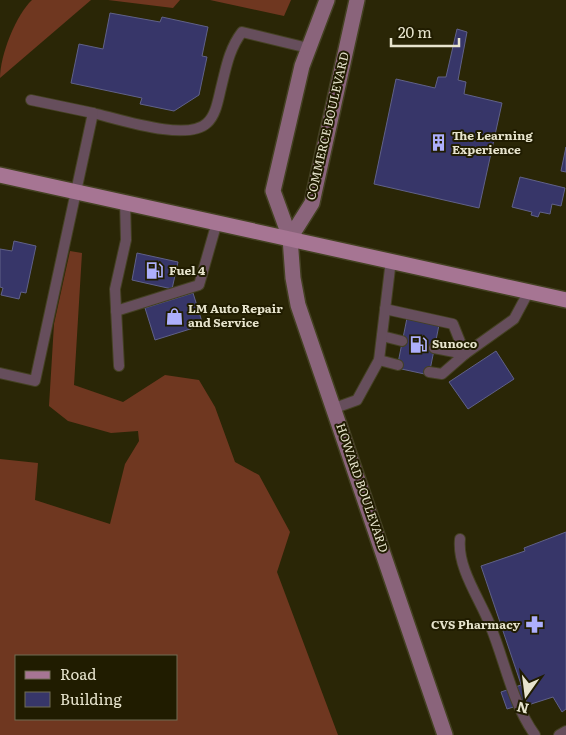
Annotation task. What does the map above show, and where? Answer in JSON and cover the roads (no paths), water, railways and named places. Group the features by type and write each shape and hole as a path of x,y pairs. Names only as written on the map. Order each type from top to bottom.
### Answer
{"main road":[{"path":"290,238 273,190 293,102 308,48 327,0"},
{"name":"COMMERCE BOULEVARD","path":"290,238 312,203 357,0"},
{"path":"2,178 76,191 566,300"},
{"name":"HOWARD BOULEVARD","path":"290,238 293,278 298,305 335,408 445,735"}],"lane":[{"path":"31,100 174,131 193,131 212,118 231,46 242,32 308,48"},
{"path":"0,373 35,381 93,114"},
{"path":"119,366 115,289 126,240 126,202"},
{"path":"116,311 199,285 217,222"},
{"path":"335,408 357,400 379,360 391,260"},
{"path":"429,372 442,374 465,354 514,318 529,291"},
{"path":"385,309 453,324 465,354"},
{"path":"382,336 402,341"},
{"path":"434,348 465,354"},
{"path":"379,360 398,365"},
{"path":"460,538 460,550 467,573 491,626 524,719 535,735"},
{"path":"559,735 566,731"}],"place":[{"name":"The Learning Experience","path":"438,143"},
{"name":"Fuel 4","path":"155,271"},
{"name":"LM Auto Repair and Service","path":"174,316"},
{"name":"Sunoco","path":"418,344"},
{"name":"CVS Pharmacy","path":"534,625"}]}
